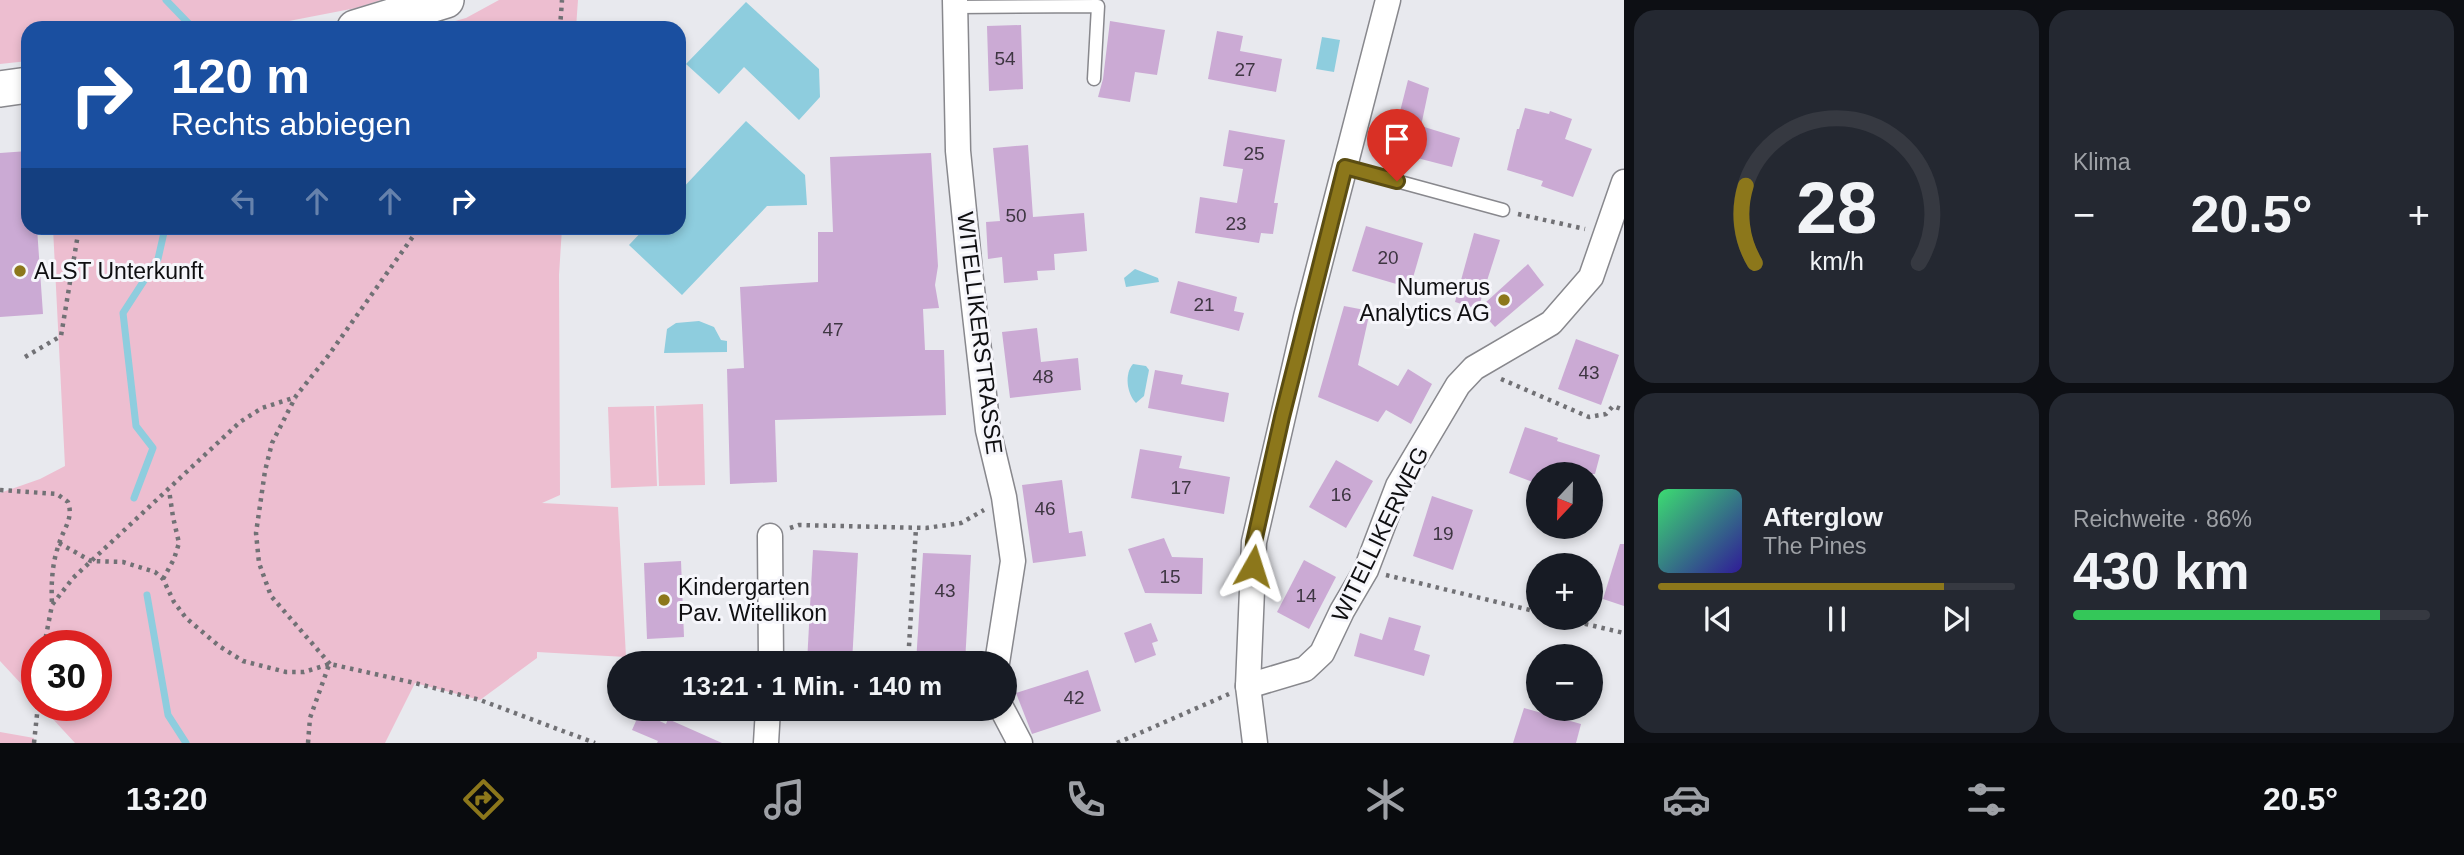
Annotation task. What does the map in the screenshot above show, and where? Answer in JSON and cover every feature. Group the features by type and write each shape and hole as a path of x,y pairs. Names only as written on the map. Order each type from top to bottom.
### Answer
{"main road":[{"path":"378,21 446,0"},
{"path":"0,89 21,86"}],"street":[{"path":"1255,743 1248,686 1254,542 1306,317 1388,0"},
{"name":"WITELLIKERSTRASSE","path":"955,4 958,151 988,430 1003,491 1013,561 999,651"},
{"name":"WITELLIKERWEG","path":"1248,686 1305,668 1322,653 1366,570 1398,486 1458,385 1474,368 1551,323 1591,277 1624,182"},
{"path":"770,536 771,651"},
{"path":"766,743 767,721"},
{"path":"1009,721 1020,743"}],"lane":[{"path":"955,4 1098,6 1094,79"},
{"path":"1345,167 1503,210"}],"path":[{"path":"560,21 562,0"},
{"path":"1503,210 1606,234"},
{"path":"25,358 61,336 78,235"},
{"path":"330,664 271,596 259,563 256,533 265,471 272,443 296,397 414,235"},
{"path":"1474,368 1589,417 1606,414 1613,406 1624,410"},
{"path":"52,605 66,586 91,561 240,422 262,408 296,397"},
{"path":"163,579 180,543 169,489"},
{"path":"0,490 51,493 63,496 68,502 71,516 59,543 51,583 52,605 47,630"},
{"path":"770,536 799,525 916,528 961,523 984,511 1003,491"},
{"path":"909,651 916,528"},
{"path":"59,543 91,561 135,564 155,572 163,579 174,602 186,618 219,646 243,661 286,672 304,673 330,664 480,700 595,743"},
{"path":"1366,570 1526,609"},
{"path":"1603,629 1624,634"},
{"path":"308,743 310,718 330,664"},
{"path":"1117,743 1248,686"},
{"path":"34,743 36,721"}],"shaded area":[{"path":"0,0 381,0 356,8 289,21 21,21 21,62 0,64"},
{"path":"499,0 578,0 576,21 455,21"},
{"path":"53,235 562,235 559,275 560,495 542,503 618,507 626,651 607,651 607,656 537,652 537,658 480,700 415,683 385,743 75,743 55,721 112,721 112,630 21,630 21,684 0,661 0,493 40,479 65,466"},
{"path":"703,404 705,485 659,486 656,406"},
{"path":"654,406 657,486 611,488 608,407"},
{"path":"0,732 34,738 33,743 0,743"}],"water":[{"path":"746,2 819,69 820,97 799,120 744,67 719,94 686,64"},
{"path":"1322,37 1340,40 1334,72 1316,69"},
{"path":"746,121 805,175 807,205 767,206 682,295 629,245 638,235 686,235 686,185"},
{"path":"1135,269 1158,278 1159,282 1126,287 1124,278"},
{"path":"699,321 714,327 721,340 727,341 727,352 664,353 667,329 676,323"},
{"path":"1133,364 1146,366 1149,370 1144,396 1136,403 1130,395 1128,384 1128,373"}],"building":[{"path":"1110,21 1165,30 1157,75 1135,72 1130,102 1098,97 1103,79"},
{"path":"1021,25 1023,89 989,91 987,26"},
{"path":"1217,31 1243,36 1240,51 1282,59 1276,92 1208,79"},
{"path":"1408,80 1429,88 1421,126 1460,138 1452,167 1390,151"},
{"path":"1525,108 1549,114 1550,111 1572,119 1565,139 1592,149 1573,197 1541,186 1543,181 1507,170"},
{"path":"1229,130 1285,140 1274,203 1278,203 1273,234 1261,233 1259,243 1195,233 1200,197 1237,203 1243,169 1223,166"},
{"path":"1028,145 1033,217 1084,213 1087,251 1054,254 1055,270 1037,271 1038,280 1004,283 1002,257 988,259 986,222 1000,221 993,148"},
{"name":"ALST Unterkunft","path":"21,152 21,235 37,235 43,314 0,317 0,153"},
{"path":"931,153 938,266 935,285 939,308 923,309 925,350 944,350 946,415 775,420 777,482 730,484 727,369 744,368 740,287 818,282 818,232 833,232 830,157"},
{"path":"1366,226 1423,243 1410,288 1352,271"},
{"path":"1474,233 1500,240 1478,309 1455,302"},
{"path":"1528,264 1544,285 1495,327 1482,313 1485,303"},
{"path":"1178,281 1237,297 1234,311 1244,313 1239,331 1170,313"},
{"path":"1344,306 1370,311 1358,365 1398,386 1408,369 1432,384 1411,424 1386,410 1378,422 1318,397"},
{"path":"1037,328 1041,362 1078,358 1081,390 1010,398 1002,332"},
{"path":"1576,339 1619,355 1601,405 1558,389"},
{"path":"1155,370 1183,375 1181,384 1229,393 1224,422 1148,408"},
{"path":"1525,427 1600,455 1598,462 1526,462 1526,479 1509,473"},
{"path":"1140,449 1182,456 1179,468 1230,477 1224,514 1131,498"},
{"path":"1336,460 1373,481 1346,528 1309,507"},
{"path":"1062,480 1069,533 1082,531 1086,556 1033,563 1022,485"},
{"path":"1432,496 1473,510 1453,570 1413,556"},
{"path":"1164,538 1172,557 1203,558 1202,594 1145,593 1128,549"},
{"path":"1620,544 1624,544 1624,606 1603,599"},
{"path":"813,550 858,553 853,651 808,651"},
{"path":"923,553 971,555 966,651 917,651"},
{"path":"1304,560 1336,577 1309,629 1277,612"},
{"name":"Kindergarten Pav. Witellikon","path":"681,561 684,637 647,639 644,563"},
{"path":"1389,617 1421,626 1414,650 1430,655 1424,676 1354,656 1360,633 1382,640"},
{"path":"1151,623 1158,641 1152,643 1156,655 1135,663 1124,633"},
{"path":"1088,670 1101,711 1032,734 1017,693"},
{"path":"1524,708 1526,721 1570,721 1581,724 1576,743 1513,743"},
{"path":"636,721 660,721 666,724 667,721 672,721 722,743 657,743 658,741 632,730"}],"waterway":[{"path":"166,0 186,21"},
{"path":"134,498 153,448 136,426 123,313 158,259 163,235"},
{"path":"147,595 168,715 186,743"}],"place":[{"name":"ALST Unterkunft","path":"20,271"},
{"name":"Numerus Analytics AG","path":"1504,300"},
{"name":"Kindergarten Pav. Witellikon","path":"664,600"}],"route":[{"path":"1253,566 1254,542 1282,417 1345,167 1397,181"}]}
